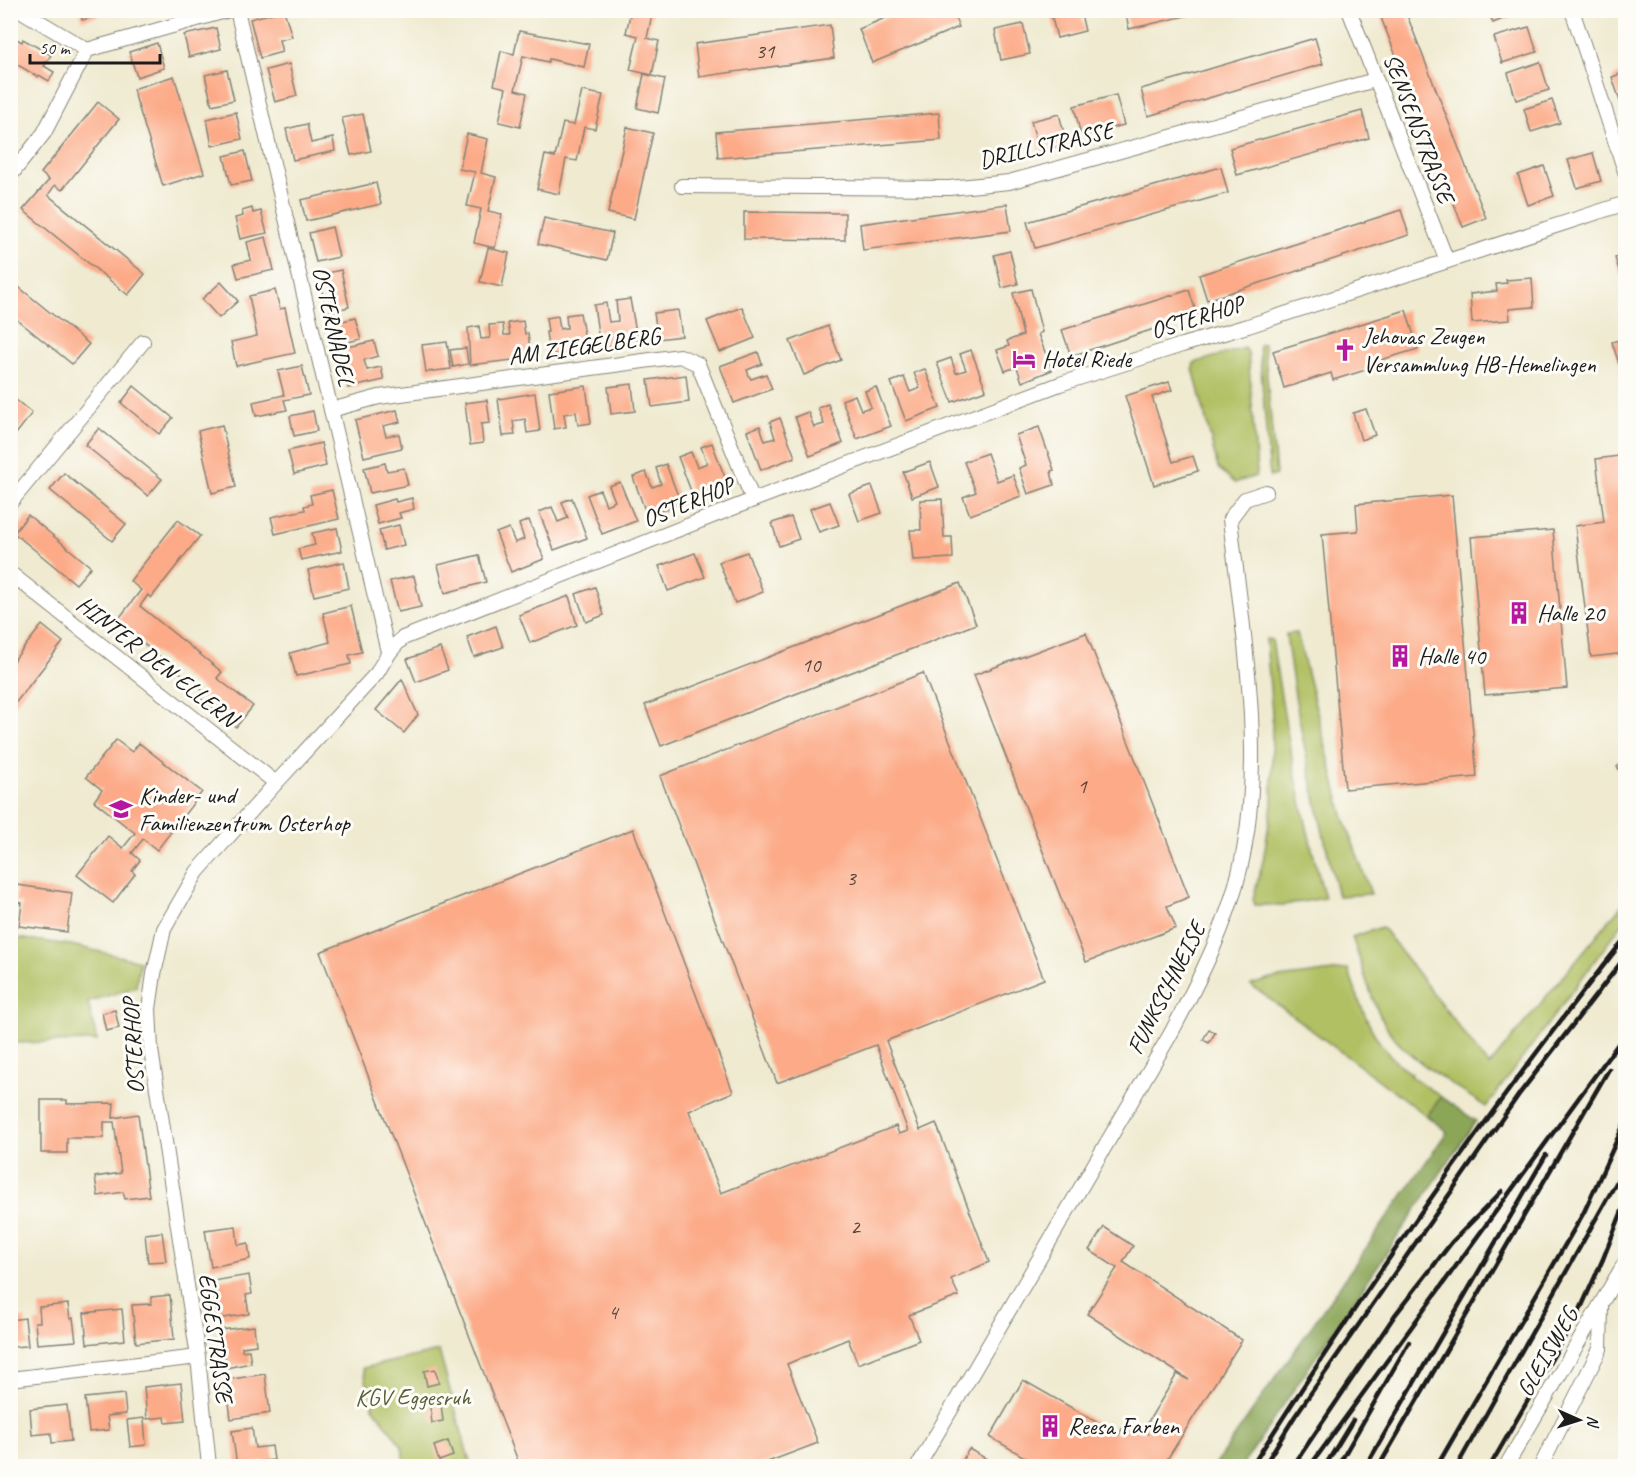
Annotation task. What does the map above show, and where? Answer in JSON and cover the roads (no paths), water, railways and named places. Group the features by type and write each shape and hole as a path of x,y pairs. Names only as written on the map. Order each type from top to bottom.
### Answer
{"street":[{"path":"20,10 87,50 229,10"},
{"name":"OSTERNADEL","path":"237,10 388,652"},
{"name":"SENSENSTRASSE","path":"1349,10 1447,261"},
{"path":"1570,10 1574,13 1626,174"},
{"path":"10,176 44,133 87,50"},
{"name":"DRILLSTRASSE","path":"682,186 949,188 1009,182 1375,80"},
{"name":"OSTERHOP","path":"176,1216 152,1060 149,1009 164,929 197,872 377,673 388,652 403,638 753,500 1060,384 1626,203"},
{"path":"10,503 143,342"},
{"name":"AM ZIEGELBERG","path":"331,410 379,397 680,356 698,364 753,500"},
{"name":"FUNKSCHNEISE","path":"918,1467 1170,1035 1192,995 1224,923 1244,850 1252,785 1252,726 1230,519 1245,499 1266,492"},
{"name":"HINTER DEN ELLERN","path":"10,573 276,783"},
{"name":"EGGESTRASSE","path":"176,1216 198,1357 209,1467"},
{"name":"GLEISWEG","path":"1506,1467 1626,1261"},
{"path":"1541,1467 1600,1349 1601,1305"},
{"path":"10,1379 198,1357"}],"railway":[{"path":"1252,1466 1340,1330 1432,1197 1527,1065 1626,937"},
{"path":"1264,1466 1295,1416 1520,1093 1626,956"},
{"path":"1310,1466 1626,1033"},
{"path":"1379,1466 1609,1069"},
{"path":"1437,1466 1584,1212 1626,1120"},
{"path":"1366,1466 1546,1155"},
{"path":"1457,1466 1626,1162"},
{"path":"1293,1466 1395,1315 1452,1242 1502,1191"},
{"path":"1490,1466 1580,1310 1626,1201"},
{"path":"1338,1466 1409,1342"},
{"path":"1325,1466 1353,1420"}],"place":[{"name":"Jehovas Zeugen Versammlung HB-Hemelingen","path":"1345,350"},
{"name":"Hotel Riede","path":"1024,359"},
{"name":"Halle 20","path":"1519,613"},
{"name":"Halle 40","path":"1400,656"},
{"name":"Kinder- und Familienzentrum Osterhop","path":"121,809"},
{"name":"Reesa Farben","path":"1050,1426"}],"park label":[{"name":"KGV Eggesruh","path":"413,1397"}]}
